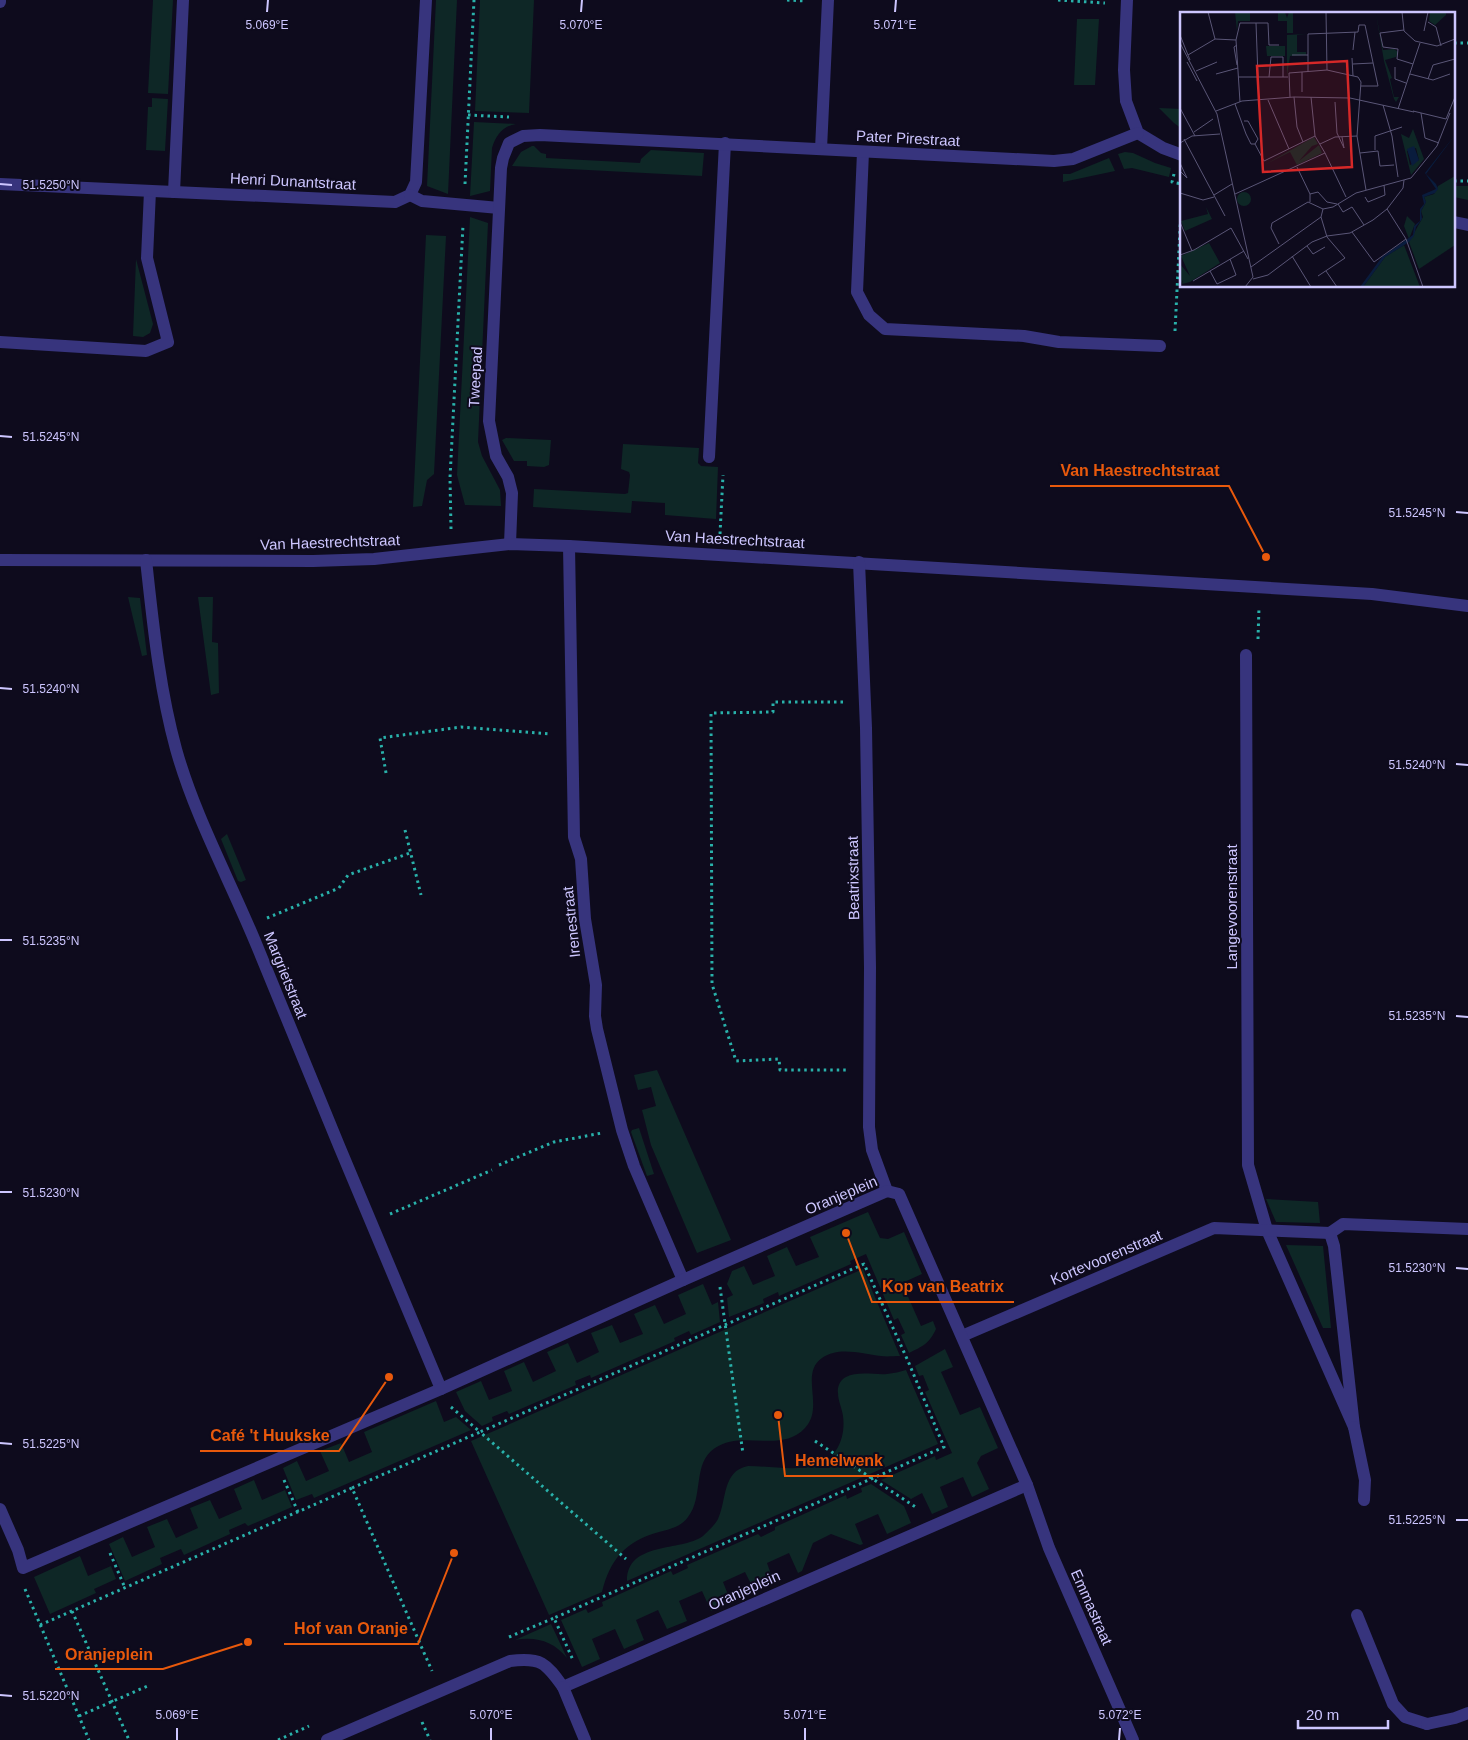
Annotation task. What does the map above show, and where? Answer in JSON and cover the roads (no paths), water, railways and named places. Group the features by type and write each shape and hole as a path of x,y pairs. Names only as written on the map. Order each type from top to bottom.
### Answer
{"street":[{"path":"174,192 183,0"},
{"path":"426,0 416,182 410,195 422,202 499,208"},
{"path":"709,457 725,143 821,149 828,0"},
{"path":"1126,2 1124,70 1126,101 1138,133 1163,148 1180,154"},
{"name":"Pater Pirestraat","path":"821,149 1054,161 1073,159 1138,133"},
{"name":"Tweepad","path":"510,544 512,493 508,477 496,456 489,421 499,208 503,158 509,142 523,136 540,135 725,143"},
{"path":"863,152 857,292 869,314 885,329 1024,336 1059,342 1160,346"},
{"name":"Henri Dunantstraat","path":"0,184 378,202 395,202 410,195"},
{"path":"0,342 146,351 168,342 147,258 150,191"},
{"name":"Van Haestrechtstraat","path":"0,560 313,561 374,559 510,544 859,562 1372,594 1468,606"},
{"name":"Irenestraat","path":"569,546 574,837 581,860 585,919 596,985 595,1016 622,1130 634,1166 683,1280"},
{"name":"Margrietstraat","path":"146,560 159,667 176,750 189,790 211,844 249,926 441,1389"},
{"name":"Beatrixstraat","path":"859,562 865,702 870,967 869,1127 871,1142 887,1191"},
{"name":"Langevoorenstraat","path":"1246,654 1248,1165 1267,1230"},
{"name":"Oranjeplein","path":"0,1509 18,1550 23,1568 441,1389 887,1191 899,1194 1027,1485 563,1688"},
{"name":"Kortevoorenstraat","path":"962,1336 1214,1228 1330,1233 1343,1224 1468,1229"},
{"path":"1267,1230 1354,1427"},
{"path":"1330,1233 1334,1246 1354,1427 1365,1480 1364,1500"},
{"name":"Emmastraat","path":"1027,1485 1049,1548 1133,1740"},
{"path":"1357,1615 1393,1704 1405,1718 1427,1724 1455,1718 1468,1712"},
{"path":"327,1740 510,1660 527,1659 540,1662 551,1670 563,1688 585,1740"}],"place":[{"name":"Van Haestrechtstraat","path":"1266,557"},
{"name":"Kop van Beatrix","path":"846,1233"},
{"name":"Café 't Huukske","path":"389,1377"},
{"name":"Hemelwenk","path":"778,1415"},
{"name":"Hof van Oranje","path":"454,1553"},
{"name":"Oranjeplein","path":"248,1642"}]}
